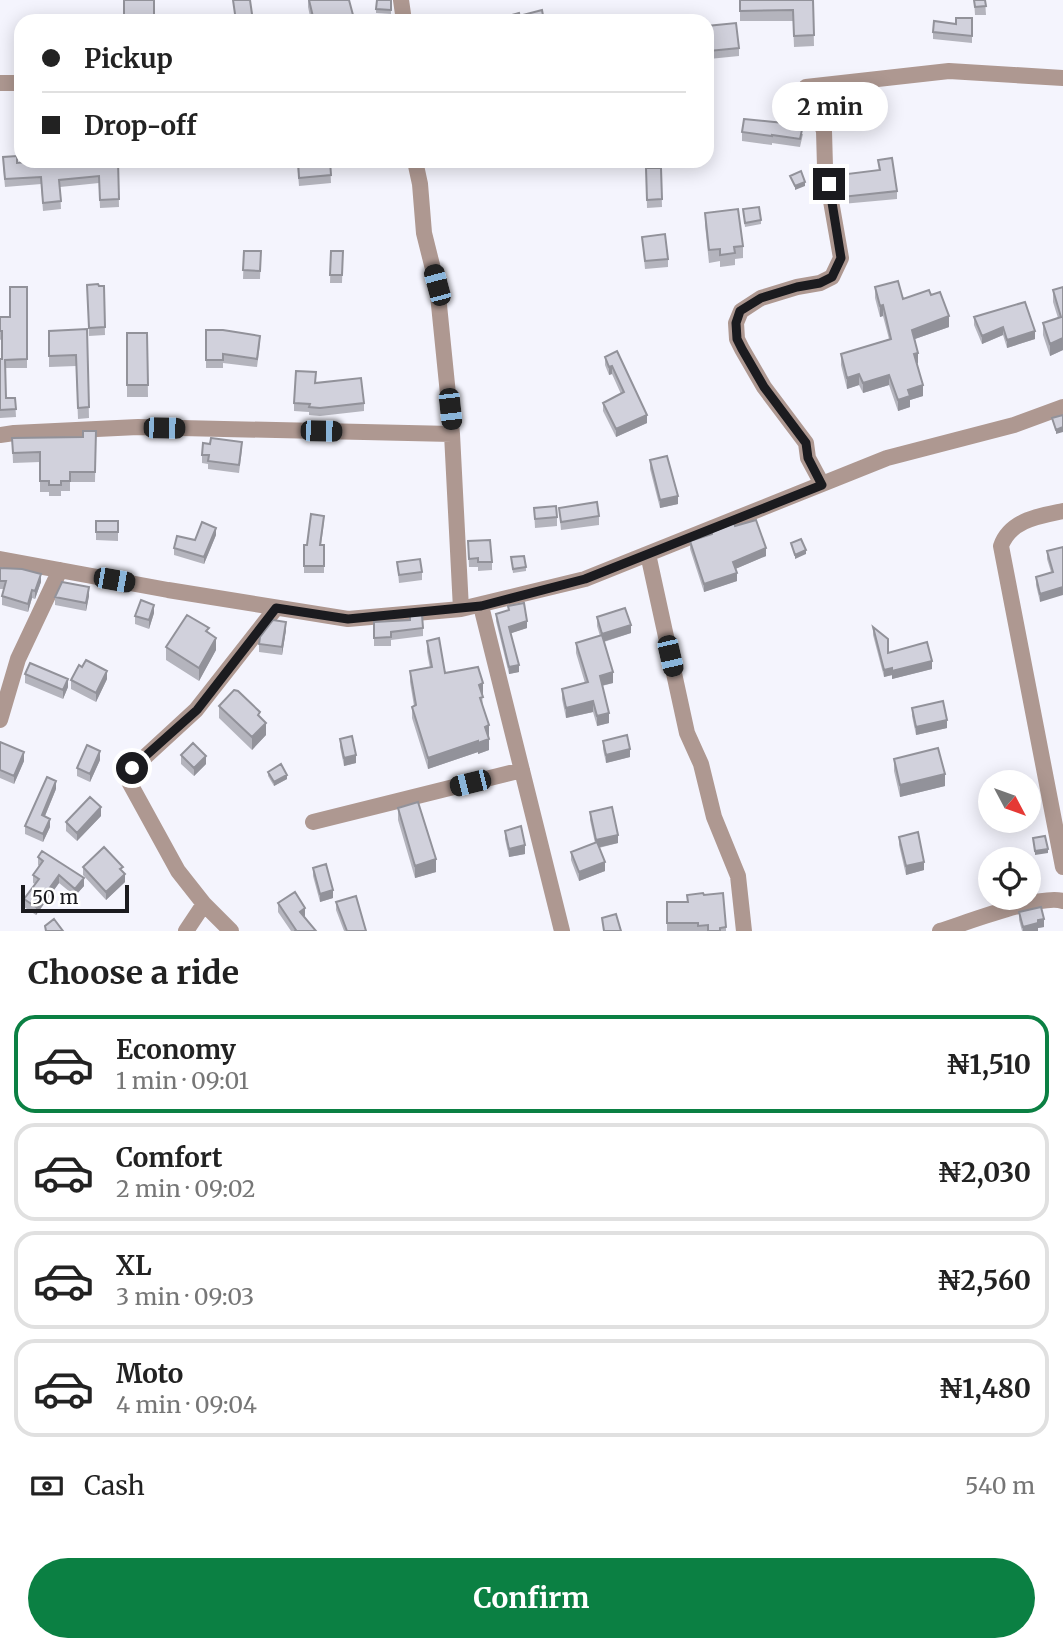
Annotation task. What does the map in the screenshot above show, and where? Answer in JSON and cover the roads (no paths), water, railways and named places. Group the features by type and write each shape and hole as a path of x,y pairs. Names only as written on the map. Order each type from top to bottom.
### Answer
{"street":[{"path":"822,485 808,458 806,443 764,387 742,349 737,339 736,323 740,311 761,298 820,283 832,277 841,258 825,167 824,131 806,87 949,71 1063,78"},
{"path":"417,168 424,233 437,285 452,434 461,609"},
{"path":"0,559 348,619 461,609 585,579 887,458 1014,425 1063,407"},
{"path":"0,436 138,427 452,434"},
{"path":"1063,511 1014,526 1005,535 1001,546 1063,867"},
{"path":"648,554 687,733 701,764 714,817 738,876 744,931"},
{"path":"0,720 18,659 60,570"},
{"path":"481,606 562,931"},
{"path":"231,931 204,904 178,871 128,780 132,768 197,710 276,608"},
{"path":"313,822 522,770"},
{"path":"940,931 1021,906 1055,899 1063,901"},
{"path":"186,931 204,904"}]}
